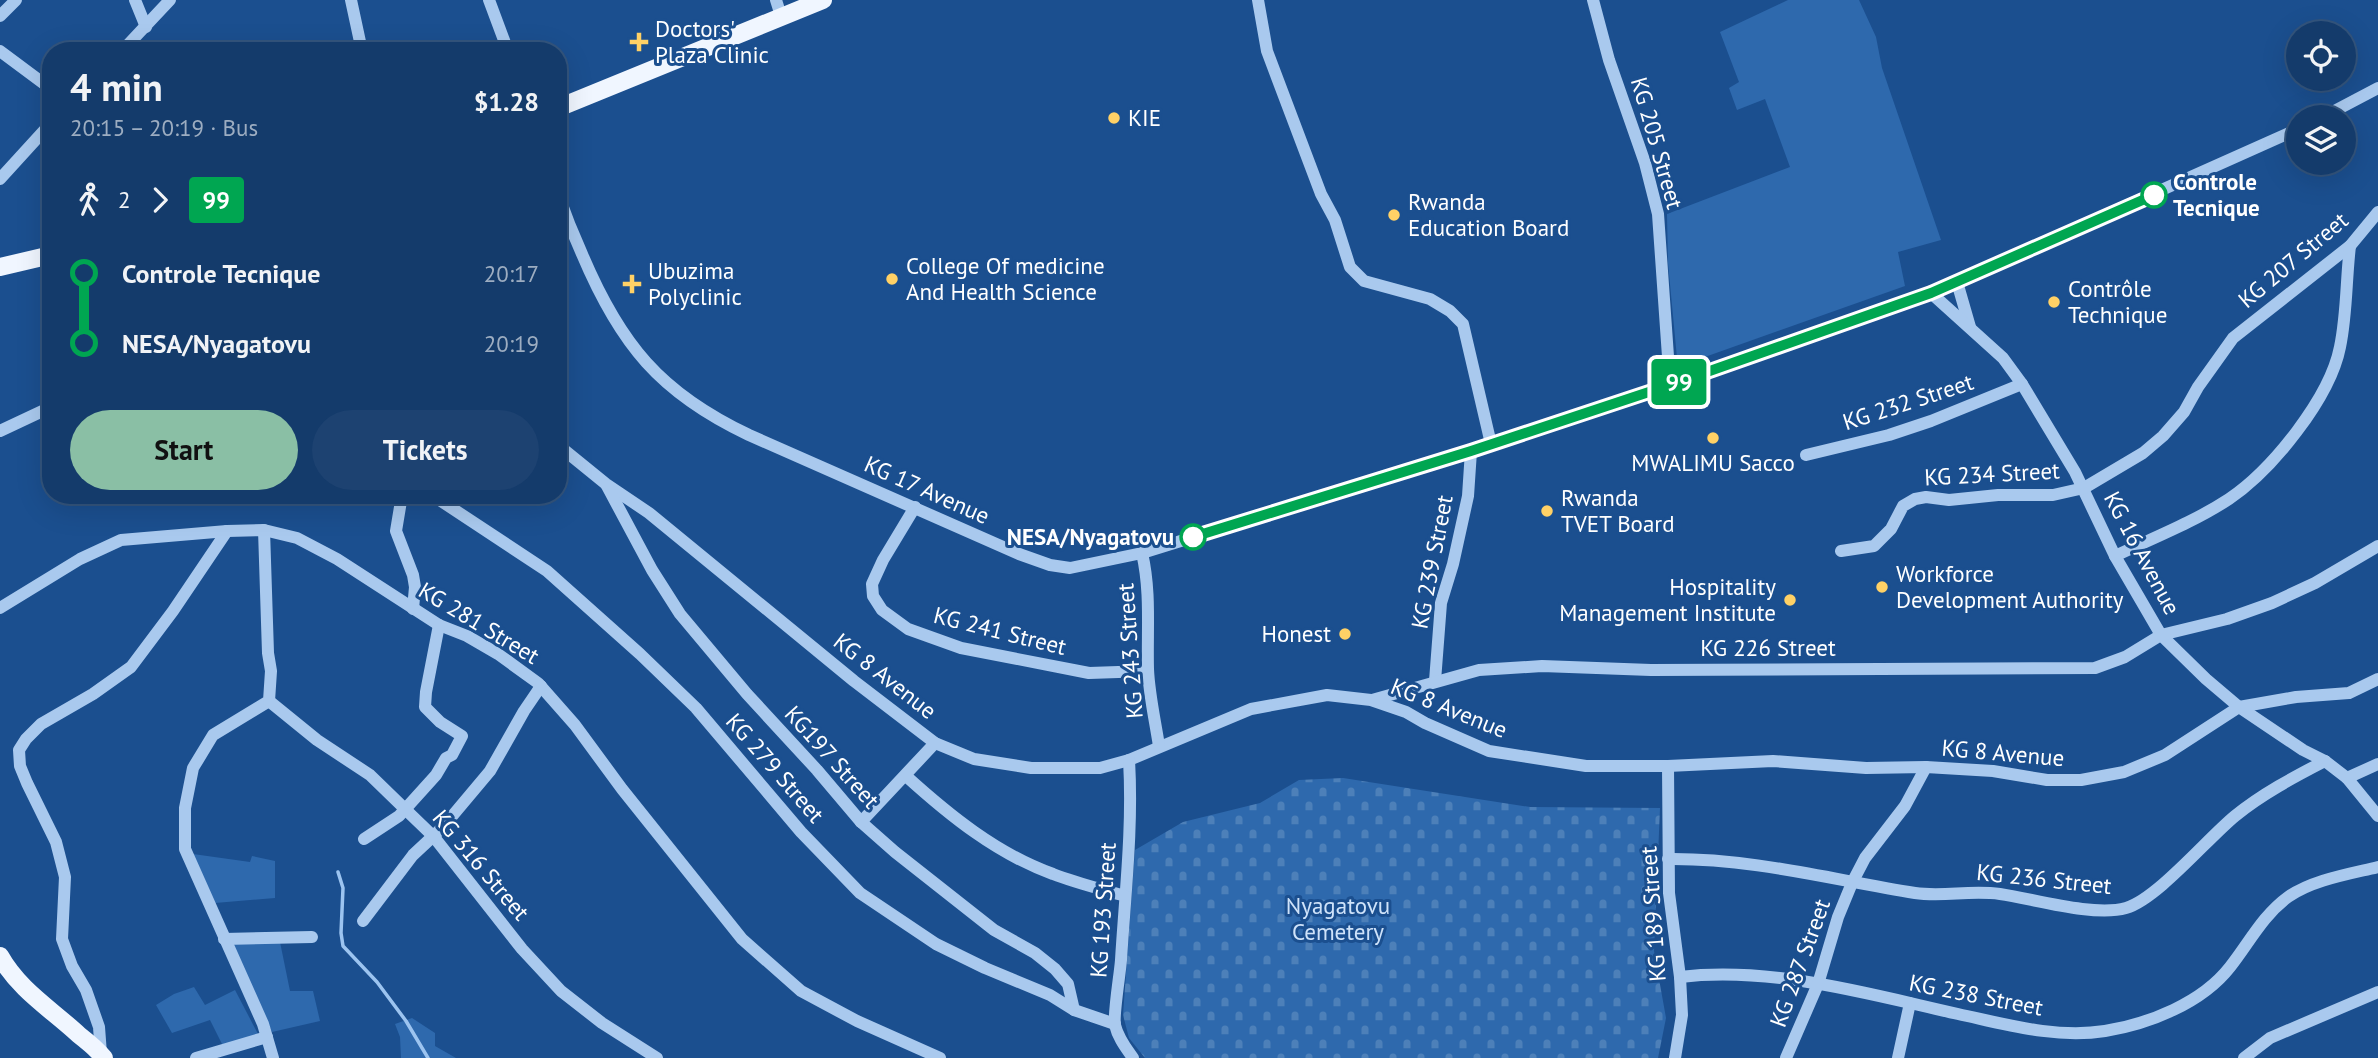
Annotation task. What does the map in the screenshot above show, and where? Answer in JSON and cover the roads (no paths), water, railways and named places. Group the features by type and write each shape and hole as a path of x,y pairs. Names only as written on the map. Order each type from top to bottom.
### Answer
{"main road":[{"path":"567,104 778,8 823,0"},
{"path":"0,267 42,257"},
{"path":"0,956 22,987 102,1056"}],"street":[{"path":"0,16 16,0"},
{"path":"135,0 146,27"},
{"path":"131,42 170,0"},
{"path":"351,0 360,42"},
{"path":"489,0 505,42"},
{"path":"1258,0 1267,51 1321,194 1335,220 1350,267 1364,281 1430,299 1450,311 1463,324 1491,444"},
{"name":"KG 205 Street","path":"1593,0 1609,60 1645,163 1658,214 1670,385"},
{"path":"0,51 42,82"},
{"path":"2346,105 2378,88"},
{"path":"0,179 42,133"},
{"name":"KG 17 Avenue","path":"567,216 595,285 616,325 666,383 717,420 1018,554 1050,565 1070,568 1142,553 1471,451 1670,385 1931,293 2286,134"},
{"name":"KG 207 Street","path":"2084,488 2143,453 2163,436 2185,412 2198,387 2233,338 2350,246 2378,212"},
{"path":"2115,556 2228,499 2254,480 2297,431 2322,394 2340,347 2350,246"},
{"path":"1957,282 1970,328"},
{"name":"KG 16 Avenue","path":"1931,293 2003,358 2022,384 2084,488 2115,556 2161,635 2239,707 2303,750 2325,761 2347,778 2378,816"},
{"name":"KG 232 Street","path":"1806,455 1889,435 2022,384"},
{"path":"0,431 42,411"},
{"name":"KG 239 Street","path":"1435,681 1441,603 1468,496 1471,451"},
{"name":"KG 8 Avenue","path":"567,452 606,484 649,513 854,681 935,743 974,759 1031,768 1100,768 1129,760 1251,709 1327,695 1371,700 1406,712 1489,751 1586,766 1668,766 1773,761 1866,768 1926,767 1993,771 2047,780 2081,780 2124,772 2165,755 2239,707 2296,697 2349,693 2378,679"},
{"name":"KG197 Street","path":"606,484 652,570 680,614 747,694 861,822 993,930 1035,953 1055,969 1068,984 1074,1010"},
{"name":"KG 234 Street","path":"1841,551 1874,546 1891,529 1903,506 1915,499 2053,495 2084,488"},
{"path":"400,504 396,531 413,576 413,609"},
{"name":"KG 279 Street","path":"446,504 547,571 640,654 696,708 801,832 860,892 936,944 1050,995 1074,1010 1115,1024"},
{"name":"KG 241 Street","path":"915,507 872,584 873,596 882,610 908,629 961,648 1077,671 1148,671"},
{"path":"264,530 268,653 271,671 269,701 213,735 193,768 184,808 185,849 267,1037 273,1058"},
{"name":"KG 281 Street","path":"0,608 80,559 121,540 264,530 297,538 337,559 439,625 467,636 487,648 541,686 575,725 622,789 742,939 801,991 857,1021 940,1058"},
{"path":"102,1056 99,1027 86,990 72,966 62,939 65,877 56,842 20,766 19,750 41,724 93,694 131,667 227,531"},
{"name":"KG 226 Street","path":"1371,700 1479,670 1542,666 1651,670 2095,668 2125,657 2161,635 2227,619 2272,603 2315,583 2378,546"},
{"name":"KG 243 Street","path":"1142,553 1147,574 1149,606 1148,671 1159,746"},
{"path":"364,839 385,827 405,809 436,775 446,758 452,755 462,736 440,722 425,707 439,625"},
{"path":"363,921 406,863 434,837 490,771 524,710 541,686"},
{"name":"KG 316 Street","path":"269,701 317,740 370,775 434,837 523,949 561,990 602,1023 657,1058"},
{"path":"861,822 935,743"},
{"name":"KG 193 Street","path":"1115,1024 1125,896 1129,760"},
{"name":"KG 236 Street","path":"1668,859 1708,858 1920,893 1986,893 2104,911 2127,908 2152,894 2235,816 2325,761"},
{"path":"2347,778 2378,764"},
{"name":"KG 189 Street","path":"1668,766 1669,893 1682,1015 1675,1058"},
{"name":"KG 287 Street","path":"1786,1058 1818,984 1838,917 1852,883 1865,858 1905,806 1926,767"},
{"path":"906,776 945,811 1002,850 1051,874 1125,896"},
{"name":"KG 238 Street","path":"1680,977 1714,973 1748,975 1818,984 2021,1028 2059,1032 2103,1031 2152,1020 2180,1007 2228,970 2270,913 2289,896 2320,883 2378,867"},
{"path":"224,939 312,937"},
{"path":"2244,1058 2270,1038 2378,992"},
{"path":"1898,1058 1910,1003"},
{"path":"1115,1024 1123,1044 1133,1058"},
{"path":"196,1058 267,1037"}],"waterway":[{"path":"338,872 343,888 343,946 377,982 406,1021 428,1058"}],"place":[{"name":"Doctors' Plaza Clinic","path":"639,42"},
{"name":"KIE","path":"1114,118"},
{"name":"Controle Tecnique","path":"2154,195"},
{"name":"Rwanda Education Board","path":"1394,215"},
{"name":"College Of medicine And Health Science","path":"892,279"},
{"name":"Ubuzima Polyclinic","path":"632,284"},
{"name":"Contrôle Technique","path":"2054,302"},
{"name":"MWALIMU Sacco","path":"1713,438"},
{"name":"Rwanda TVET Board","path":"1547,511"},
{"name":"NESA/Nyagatovu","path":"1193,537"},
{"name":"Workforce Development Authority","path":"1882,587"},
{"name":"Hospitality Management Institute","path":"1790,600"},
{"name":"Honest","path":"1345,634"}],"park label":[{"name":"Nyagatovu Cemetery","path":"1338,919"}]}
